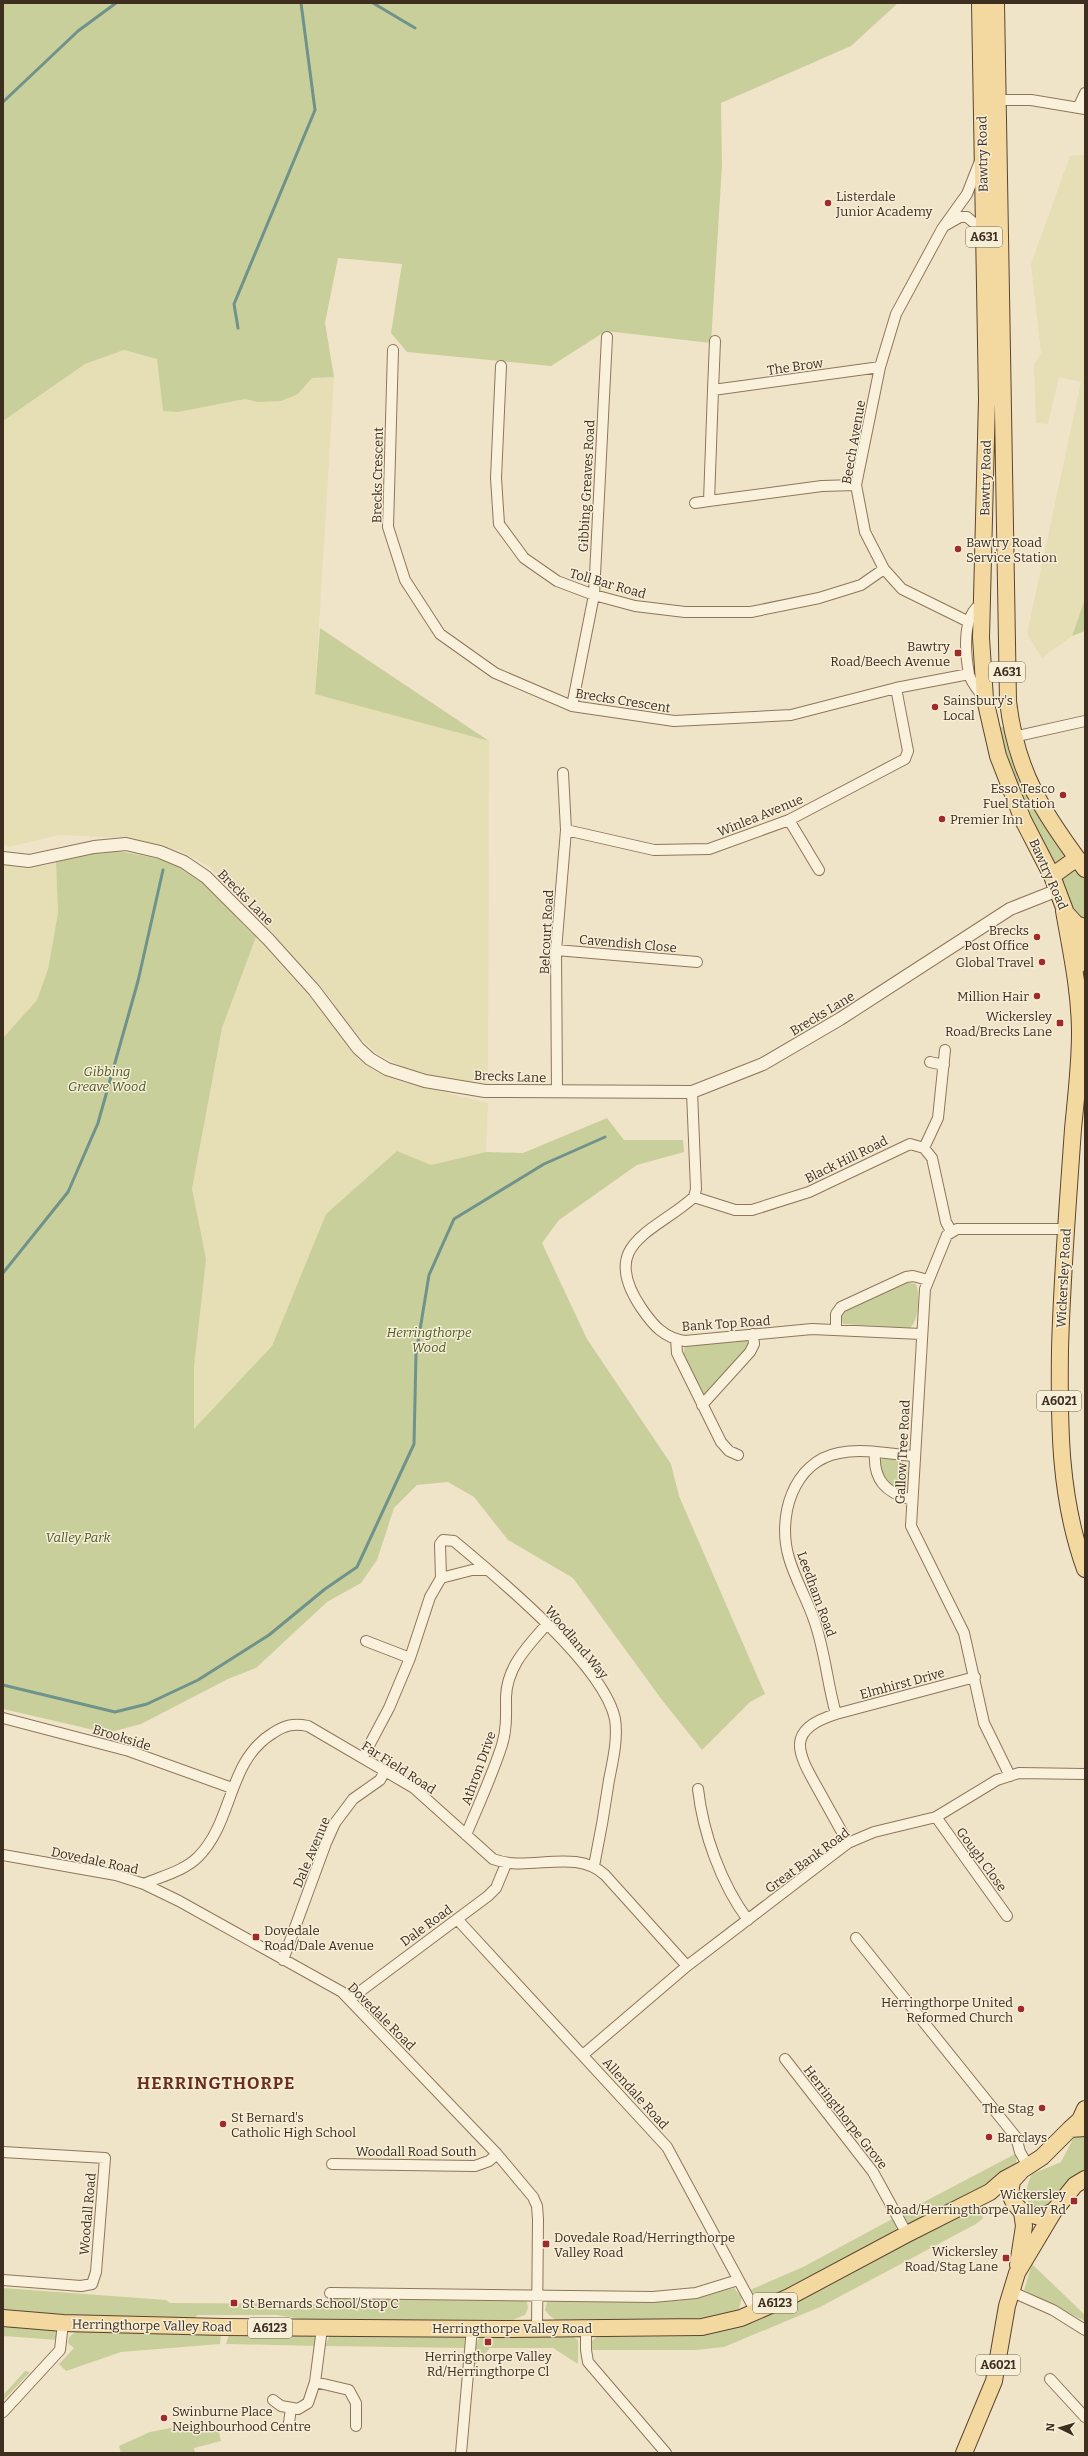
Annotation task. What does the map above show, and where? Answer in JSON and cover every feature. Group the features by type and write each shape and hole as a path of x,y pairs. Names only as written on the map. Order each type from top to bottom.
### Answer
{"main road":[{"name":"Bawtry Road","path":"980,3 986,455 981,602 985,699 991,730 1008,784 1023,820 1055,883 1064,909 1070,920 1085,927"},
{"name":"Bawtry Road","path":"996,3 999,100 1007,695 1013,737 1024,773 1034,794 1081,863"},
{"path":"981,602 985,593 992,589 1000,590 1006,596"},
{"path":"1055,883 1081,863"},
{"name":"Wickersley Road","path":"1064,909 1076,984 1080,1040 1066,1229 1061,1336 1060,1441 1064,1484 1070,1519 1085,1569"},
{"name":"Wickersley Road","path":"1076,984 1080,946 1085,932"},
{"name":"A6021","path":"1017,2273 1024,2226 1018,2208 1010,2194 1010,2186 1025,2168 1078,2129 1085,2109"},
{"name":"Herringthorpe Valley Road","path":"3,2318 62,2323 322,2328 702,2327 724,2323 756,2312 789,2297 907,2234 990,2192 1005,2180 1025,2168"},
{"name":"A6021","path":"964,2453 994,2381 1010,2291 1017,2273 1054,2211 1075,2185 1085,2179"},
{"path":"990,2192 1018,2208 1040,2217 1054,2211"}],"street":[{"path":"999,100 1031,100 1082,109 1085,93"},
{"name":"Beech Avenue","path":"967,621 902,589 884,569 865,532 856,485 880,367 896,314 942,228 967,194 982,156"},
{"path":"942,228 953,220 967,217 980,228 984,242"},
{"name":"Gibbing Greaves Road","path":"572,706 594,595 607,337"},
{"path":"709,501 714,341"},
{"name":"Brecks Crescent","path":"393,350 388,527 405,580 440,634 495,673 572,706 682,721 790,715 896,688 969,674"},
{"name":"Toll Bar Road","path":"501,366 496,478 500,524 524,558 557,581 594,595 636,606 685,612 751,612 819,598 861,585 884,569"},
{"name":"The Brow","path":"713,390 880,367"},
{"path":"695,503 822,486 856,485"},
{"path":"981,602 975,608 967,621 969,674 973,684 985,699"},
{"name":"Winlea Avenue","path":"566,830 654,850 709,849 790,820 905,759 908,751 896,688"},
{"path":"1013,737 1085,721"},
{"name":"Belcourt Road","path":"557,1092 556,950 566,830 563,773"},
{"path":"790,820 819,870"},
{"name":"Brecks Lane","path":"3,858 29,861 94,847 126,844 160,852 184,862 206,877 268,939 314,990 358,1048 370,1059 406,1076 456,1088 485,1092 692,1092 763,1064 840,1020 1010,909 1055,883"},
{"name":"Cavendish Close","path":"556,950 697,962"},
{"path":"945,1050 938,1118 924,1148 932,1158 946,1222 951,1231 957,1229 1066,1229"},
{"path":"930,1062 944,1065"},
{"path":"692,1092 696,1189 694,1197"},
{"name":"Black Hill Road","path":"694,1197 735,1210 752,1210 808,1192 903,1145 910,1144 924,1148"},
{"name":"Bank Top Road","path":"694,1197 638,1238 631,1247 626,1262 627,1280 634,1297 651,1322 660,1330 676,1339 694,1340 836,1328 921,1334"},
{"name":"Gallow Tree Road","path":"951,1231 945,1238 924,1289 911,1526 964,1633 975,1676 984,1723 1010,1776"},
{"path":"836,1328 836,1314 841,1307 906,1277 928,1280"},
{"path":"702,1405 750,1352 754,1344 753,1334"},
{"path":"676,1339 676,1353 702,1405 725,1448 738,1455"},
{"path":"875,1452 874,1465 879,1479 894,1494 912,1500"},
{"name":"Leedham Road","path":"836,1714 815,1621 789,1559 786,1541 786,1512 797,1483 814,1464 838,1453 875,1452 914,1456"},
{"name":"Woodland Way","path":"441,1578 438,1548 443,1540 454,1541 547,1624 596,1682 611,1707 615,1720 614,1749 594,1866"},
{"path":"363,1757 389,1708 410,1658 428,1604 441,1578 472,1570 488,1570"},
{"name":"Athron Drive","path":"466,1835 502,1744 506,1726 506,1696 514,1665 519,1656 547,1624"},
{"path":"366,1641 410,1658"},
{"name":"Elmhirst Drive","path":"836,1714 975,1676"},
{"path":"836,1714 821,1719 808,1728 803,1735 800,1750 801,1759 848,1843"},
{"name":"Brookside","path":"3,1718 129,1751 232,1788"},
{"name":"Far Field Road","path":"144,1884 187,1866 198,1856 208,1845 221,1820 241,1766 255,1747 283,1727 296,1723 308,1726 363,1757 428,1799 492,1859 506,1864 574,1862 594,1866"},
{"name":"Dale Avenue","path":"283,1960 335,1823 353,1799 380,1780 385,1771"},
{"name":"Great Bank Road","path":"584,2054 687,1966 848,1843 874,1832 936,1817 997,1780 1010,1776 1030,1772 1085,1774"},
{"path":"698,1788 700,1809 709,1840 734,1900 748,1920"},
{"name":"Gough Close","path":"936,1817 1007,1916"},
{"name":"Dovedale Road","path":"3,1855 116,1875 144,1884 283,1960 350,1999 496,2154 533,2197 537,2206 537,2328"},
{"name":"Dale Road","path":"350,1999 496,1888 506,1864"},
{"path":"594,1866 605,1875 687,1966"},
{"name":"Allendale Road","path":"457,1919 584,2054 668,2147 756,2312"},
{"path":"856,1938 1016,2137 1025,2168"},
{"name":"Herringthorpe Grove","path":"785,2059 873,2172 907,2234"},
{"name":"Woodall Road","path":"3,2152 105,2158 96,2272 92,2284 81,2286 3,2280"},
{"name":"Woodall Road South","path":"332,2164 475,2166 489,2161 496,2154"},
{"path":"330,2293 661,2297 696,2293 738,2280"},
{"path":"1010,2291 1053,2310 1085,2330"},
{"path":"3,2412 60,2350 62,2323"},
{"path":"274,2400 277,2404 298,2409 308,2403 315,2382 322,2328"},
{"path":"461,2453 472,2328"},
{"path":"586,2328 586,2350 588,2362 666,2453"},
{"path":"1050,2379 1085,2417"},
{"path":"315,2382 349,2390 356,2403 356,2426"},
{"path":"289,2423 291,2408"}],"shaded area":[{"path":"1085,155 1085,599 1072,636 1042,658 1027,634 1081,382 1059,377 1048,424 1036,423 1034,365 1041,353 1031,264 1070,156"},
{"path":"124,350 157,359 163,411 178,412 245,399 257,402 298,394 312,378 334,377 315,693 489,741 488,1083 447,1079 407,1069 376,1053 354,1032 321,986 210,867 181,851 129,838 59,835 9,847 3,844 3,421 85,364"},
{"path":"56,862 58,913 48,969 37,1000 3,1038 3,865 44,866"},
{"path":"256,937 316,1004 360,1061 377,1072 402,1082 488,1103 486,1152 431,1165 397,1151 326,1214 272,1346 194,1430 192,1189 222,1028"}],"green space":[{"path":"3,3 898,3 851,46 721,103 722,166 711,343 606,331 551,366 407,352 391,333 402,264 338,258 325,323 334,377 312,378 298,394 281,401 257,402 245,399 178,412 163,411 157,359 124,350 85,364 3,421"},
{"path":"1085,599 1085,631 1072,636"},
{"path":"320,628 489,741 315,694"},
{"path":"1006,726 1069,857 1055,866 1017,792 998,728"},
{"path":"118,851 155,858 191,872 211,888 244,926 256,937 222,1028 192,1189 206,1259 194,1366 194,1429 272,1346 326,1214 397,1151 431,1165 486,1152 523,1153 607,1118 624,1140 683,1140 684,1152 637,1165 559,1220 542,1243 587,1339 671,1464 679,1496 765,1694 750,1702 702,1750 662,1700 573,1578 508,1540 474,1497 448,1482 417,1485 394,1508 377,1560 361,1583 327,1602 256,1668 228,1679 141,1724 107,1733 3,1709 3,1038 37,1000 48,969 58,913 56,862 90,853"},
{"path":"1072,870 1079,872 1085,880 1085,918 1073,913 1061,879"},
{"path":"906,1282 916,1284 918,1294 917,1314 913,1325 910,1328 843,1324 840,1315 843,1310"},
{"path":"744,1339 747,1340 749,1348 709,1393 702,1394 683,1355 685,1345"},
{"path":"884,1457 900,1459 908,1466 907,1489 903,1492 893,1488 886,1481 879,1461"},
{"path":"1078,2135 1085,2135 1085,2170 1069,2181 1049,2206 1037,2208 1032,2206 1028,2203 1027,2192 1032,2174 1061,2162 1074,2137"},
{"path":"1017,2153 1016,2165 994,2181 913,2224 908,2223 901,2214"},
{"path":"977,2206 983,2218 976,2224 820,2307 724,2347 696,2350 588,2350 589,2343 597,2337 685,2336 719,2330 792,2304"},
{"path":"894,2218 898,2226 895,2230 767,2301 760,2301 750,2290 803,2267"},
{"path":"1032,2264 1085,2315 1085,2321 1024,2290"},
{"path":"3,2288 166,2300 170,2303 330,2304 330,2297 522,2299 527,2302 528,2308 525,2315 510,2321 307,2320 277,2315 198,2315 189,2321 3,2311"},
{"path":"734,2288 742,2297 739,2309 723,2316 702,2321 651,2324 556,2320 545,2310 547,2302 552,2299 685,2299"},
{"path":"3,2324 54,2330 57,2333 58,2340 3,2336"},
{"path":"78,2330 221,2335 220,2344 121,2352 66,2371 59,2364 74,2348 68,2343 69,2337"},
{"path":"229,2334 312,2335 316,2339 316,2346 226,2344"},
{"path":"330,2335 459,2335 467,2340 466,2348 325,2346"},
{"path":"482,2335 573,2337 578,2340 578,2364 553,2348 490,2348 475,2365 476,2345"},
{"path":"25,2371 30,2372 3,2401 3,2395"},
{"path":"196,2423 217,2424 221,2441 194,2448 195,2453 121,2453 119,2446 150,2432"}],"waterway":[{"path":"3,102 78,31 116,3"},
{"path":"238,328 234,304 315,110 301,3"},
{"path":"373,3 415,28"},
{"path":"3,1273 68,1192 98,1123 138,981 163,870"},
{"path":"3,1685 115,1712 147,1704 198,1680 269,1635 325,1589 357,1567 414,1444 416,1354 429,1275 454,1219 544,1164 605,1137"}],"place":[{"name":"Listerdale Junior Academy","path":"828,203"},
{"name":"Bawtry Road Service Station","path":"958,549"},
{"name":"Bawtry Road/Beech Avenue","path":"958,653"},
{"name":"Sainsbury's Local","path":"935,707"},
{"name":"Esso Tesco Fuel Station","path":"1063,795"},
{"name":"Premier Inn","path":"942,819"},
{"name":"Brecks Post Office","path":"1037,937"},
{"name":"Global Travel","path":"1042,962"},
{"name":"Million Hair","path":"1037,996"},
{"name":"Wickersley Road/Brecks Lane","path":"1060,1023"},
{"name":"Dovedale Road/Dale Avenue","path":"256,1937"},
{"name":"Herringthorpe United Reformed Church","path":"1021,2009"},
{"name":"The Stag","path":"1042,2108"},
{"name":"St Bernard's Catholic High School","path":"223,2124"},
{"name":"Barclays","path":"989,2137"},
{"name":"Wickersley Road/Herringthorpe Valley Rd","path":"1074,2201"},
{"name":"Dovedale Road/Herringthorpe Valley Road","path":"546,2244"},
{"name":"Wickersley Road/Stag Lane","path":"1006,2258"},
{"name":"St Bernards School/Stop C","path":"234,2303"},
{"name":"Herringthorpe Valley Rd/Herringthorpe Cl","path":"488,2342"},
{"name":"Swinburne Place Neighbourhood Centre","path":"164,2418"}],"district":[{"name":"HERRINGTHORPE","path":"216,2083"}],"park label":[{"name":"Gibbing Greave Wood","path":"107,1078"},
{"name":"Herringthorpe Wood","path":"429,1340"},
{"name":"Valley Park","path":"78,1537"}]}
